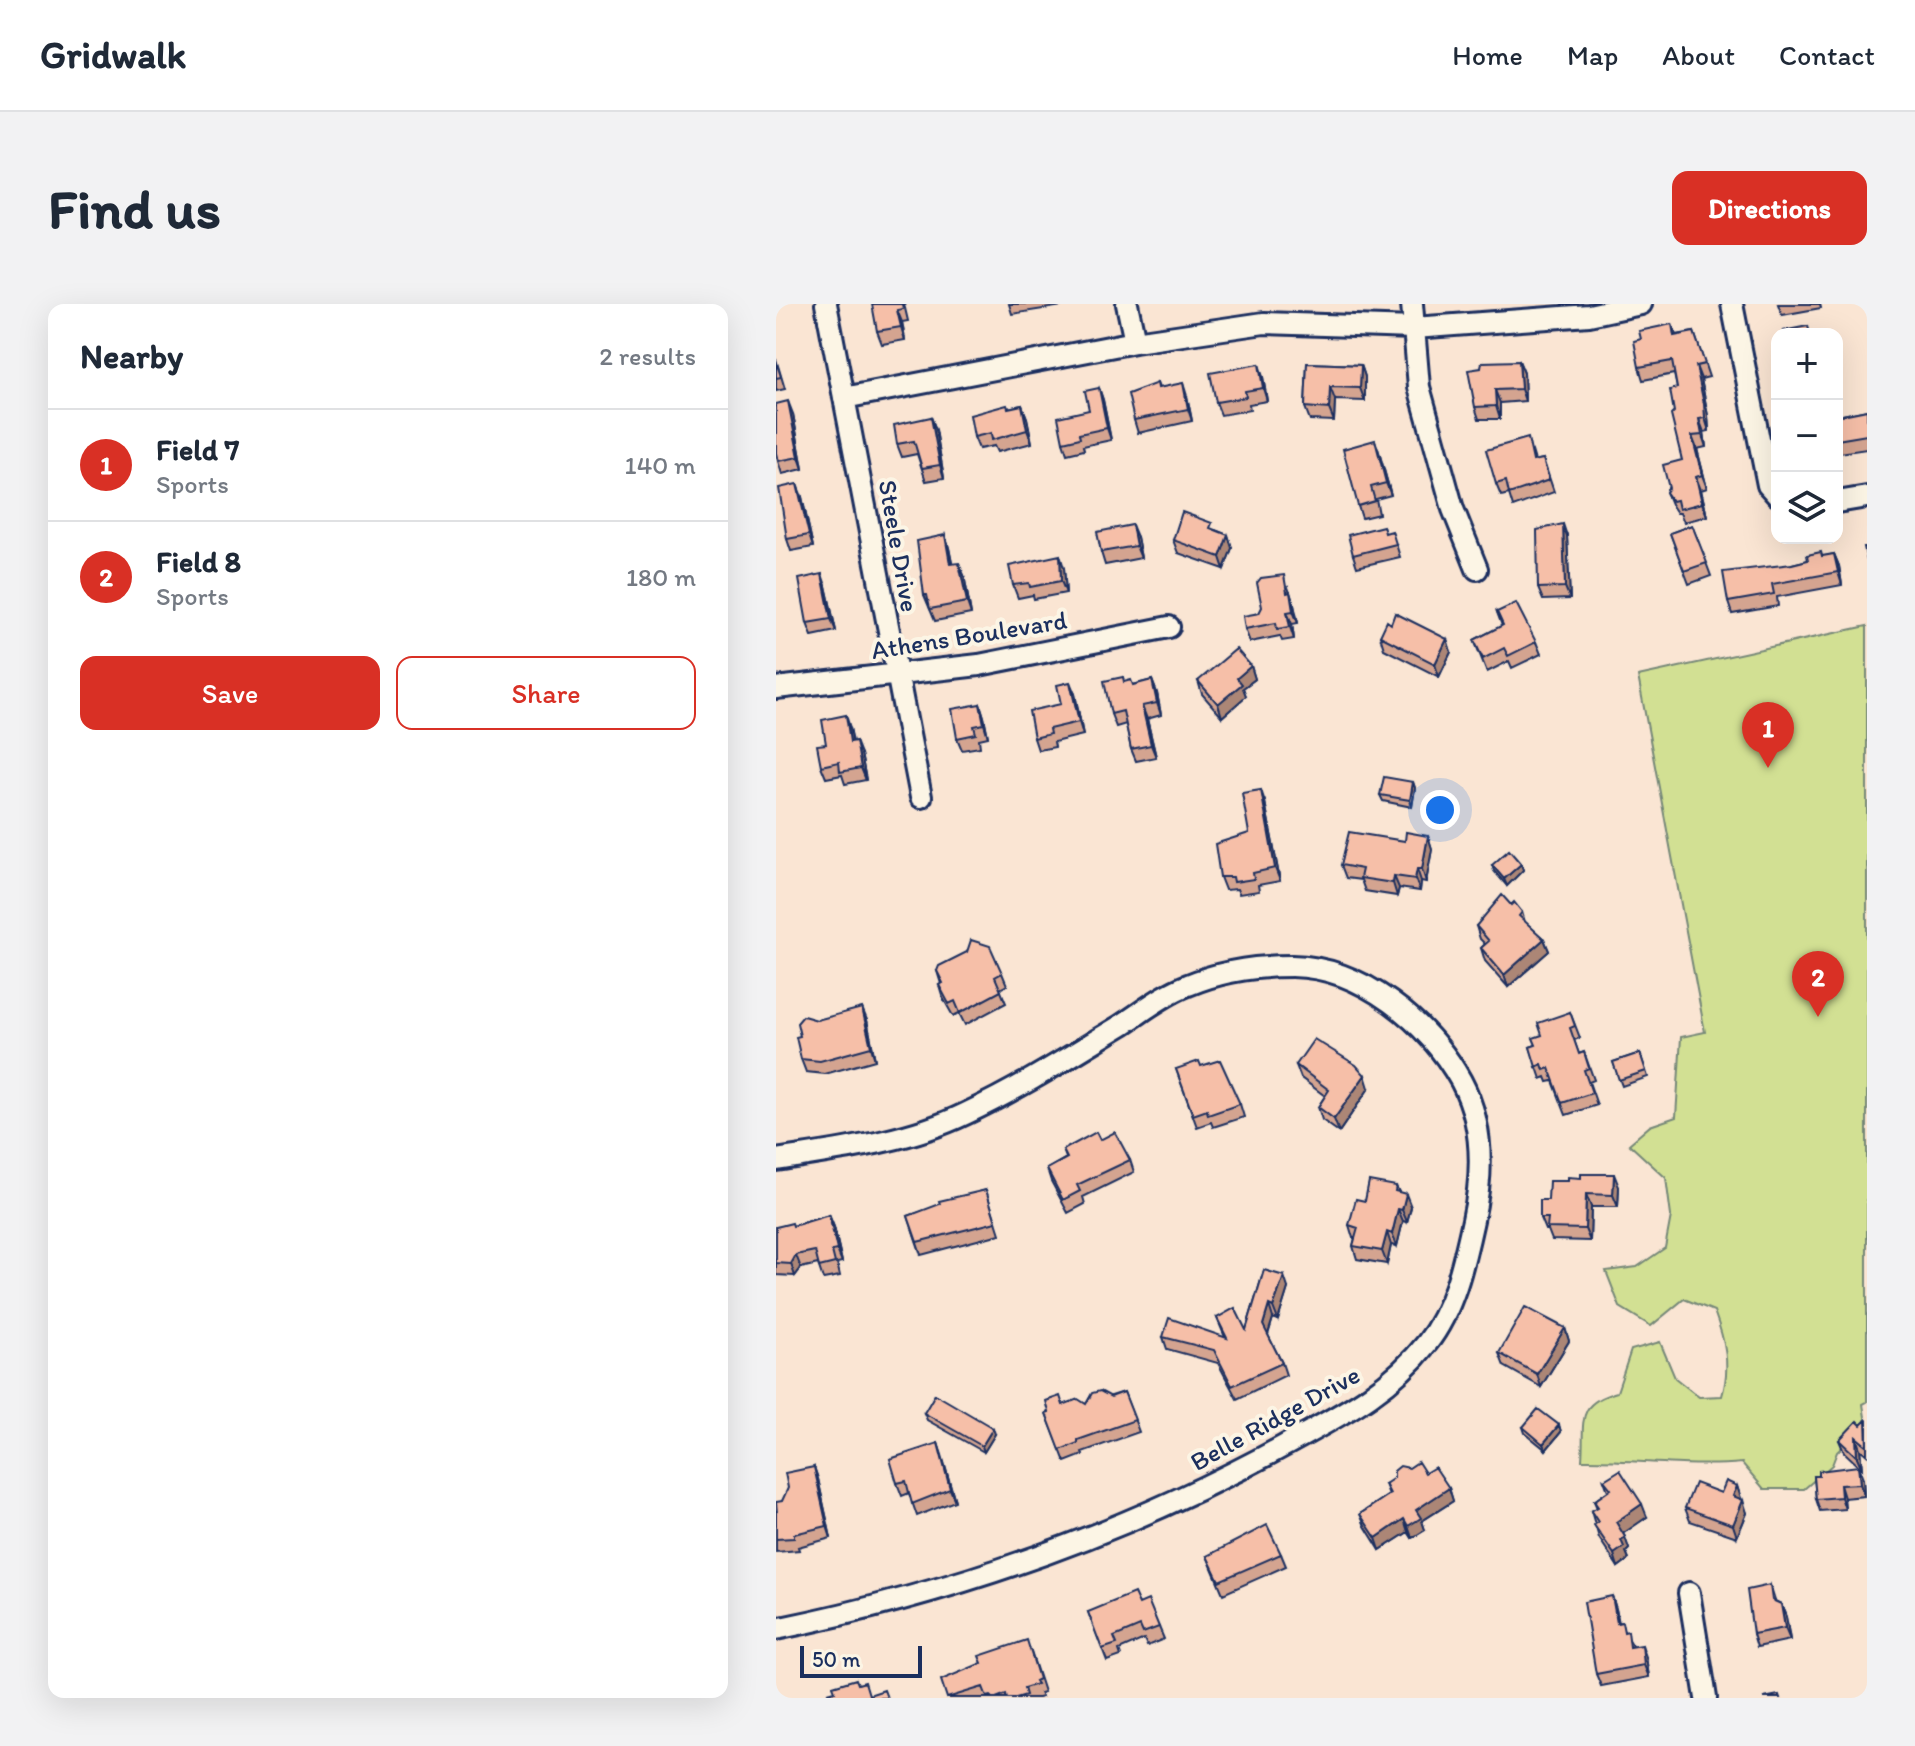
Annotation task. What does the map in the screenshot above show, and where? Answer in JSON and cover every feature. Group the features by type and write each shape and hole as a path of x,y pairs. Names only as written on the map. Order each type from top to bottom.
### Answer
{"street":[{"name":"Steele Drive","path":"826,304 921,797"},
{"path":"1127,304 1135,342"},
{"path":"1412,304 1419,387 1453,509 1477,569"},
{"path":"844,398 1135,342 1264,323 1414,328 1589,315 1641,304"},
{"path":"1732,304 1771,488"},
{"path":"1843,501 1867,497"},
{"name":"Athens Boulevard","path":"776,688 979,665 1169,627"},
{"name":"Belle Ridge Drive","path":"776,1160 878,1143 962,1116 1046,1071 1186,985 1237,969 1297,966 1344,977 1409,1014 1450,1062 1467,1091 1480,1136 1479,1194 1462,1273 1429,1341 1376,1395 1216,1483 1091,1537 1004,1569 865,1611 776,1629"},
{"path":"1689,1593 1706,1698"}],"green space":[{"path":"1867,626 1867,1402 1863,1404 1866,1424 1837,1452 1832,1465 1804,1489 1764,1489 1742,1463 1582,1460 1584,1416 1594,1402 1617,1392 1631,1350 1660,1342 1675,1378 1699,1397 1722,1396 1726,1374 1724,1343 1714,1311 1684,1299 1651,1326 1620,1307 1606,1271 1637,1267 1665,1248 1671,1216 1666,1178 1629,1144 1650,1126 1676,1117 1681,1037 1705,1032 1638,676"}],"building":[{"path":"872,304 902,304 903,309 897,310 901,327 877,331"},
{"path":"1672,324 1674,336 1694,332 1705,364 1696,366 1704,404 1705,418 1699,419 1702,435 1692,436 1702,475 1696,477 1702,503 1679,509 1677,500 1672,501 1666,492 1669,488 1663,465 1682,460 1671,415 1674,412 1670,390 1677,388 1672,361 1639,367 1634,341 1641,339 1639,331"},
{"path":"776,361 781,377 776,378"},
{"path":"1519,361 1521,389 1495,390 1496,406 1475,407 1468,370 1481,368 1482,362"},
{"path":"1307,363 1361,365 1360,388 1330,387 1329,409 1305,407"},
{"path":"1259,364 1263,388 1245,391 1246,397 1216,402 1210,373"},
{"path":"1157,383 1158,388 1183,383 1188,409 1134,420 1128,394"},
{"path":"1099,388 1107,428 1079,434 1080,438 1063,442 1058,417 1089,410 1085,391"},
{"path":"788,401 799,457 778,461 776,404"},
{"path":"1007,405 1008,408 1022,405 1027,430 992,440 991,433 974,437 970,415"},
{"path":"1867,410 1867,435 1843,439 1843,415"},
{"path":"931,417 940,465 922,468 914,441 897,444 894,425"},
{"path":"1528,438 1533,461 1543,459 1549,480 1509,494 1506,481 1496,484 1486,450"},
{"path":"1375,440 1386,483 1371,487 1375,501 1358,506 1343,449"},
{"path":"797,484 809,535 787,539 779,488"},
{"path":"1182,512 1212,523 1210,528 1228,535 1220,557 1173,540"},
{"path":"1563,524 1565,587 1538,588 1537,530"},
{"path":"1132,525 1136,546 1101,552 1097,532"},
{"path":"1692,525 1707,563 1684,571 1670,533"},
{"path":"1383,526 1385,533 1392,531 1396,544 1353,555 1348,535"},
{"path":"945,535 950,564 959,563 967,602 930,609 927,595 924,595 917,541"},
{"path":"1821,552 1822,556 1834,554 1838,572 1772,584 1774,594 1728,602 1723,572 1792,564 1808,560 1807,555"},
{"path":"1060,555 1061,581 1030,587 1029,583 1013,585 1009,566"},
{"path":"822,574 831,619 807,623 799,579"},
{"path":"1284,575 1293,611 1287,612 1290,627 1277,629 1276,623 1245,629 1243,616 1259,613 1262,607 1257,583 1261,578"},
{"path":"1516,603 1536,642 1508,656 1504,648 1483,659 1474,640 1503,625 1497,612"},
{"path":"1395,613 1447,639 1435,664 1380,636 1387,621 1391,624"},
{"path":"1236,649 1251,666 1237,678 1242,684 1218,704 1198,681"},
{"path":"1123,677 1124,682 1131,680 1133,685 1152,680 1157,703 1142,706 1151,745 1131,749 1123,711 1111,714 1104,681"},
{"path":"1070,682 1079,722 1049,729 1050,734 1034,738 1029,711 1061,704 1057,685"},
{"path":"980,704 984,724 974,726 976,734 957,738 952,709"},
{"path":"846,715 850,742 856,741 861,768 840,772 839,762 821,766 817,745 826,744 822,720"},
{"path":"1384,777 1413,782 1410,800 1380,795"},
{"path":"1261,790 1275,868 1253,873 1254,879 1234,882 1233,877 1220,877 1215,844 1249,833 1242,793"},
{"path":"1349,832 1405,841 1406,832 1428,836 1422,869 1417,869 1415,879 1394,876 1393,883 1360,878 1362,869 1341,865"},
{"path":"1509,850 1521,864 1504,879 1492,865"},
{"path":"1502,895 1511,905 1514,902 1522,912 1519,916 1544,939 1504,975 1481,948 1489,941 1476,926"},
{"path":"971,940 990,946 1002,973 995,977 1001,991 960,1013 955,1001 949,1004 939,985 943,983 937,971 939,966 967,952"},
{"path":"862,1008 871,1047 820,1061 801,1059 796,1037 800,1036 797,1023 803,1016 817,1020"},
{"path":"1570,1012 1575,1026 1570,1028 1579,1054 1584,1052 1589,1068 1584,1070 1592,1093 1562,1103 1549,1068 1544,1070 1542,1064 1536,1067 1530,1047 1536,1045 1533,1038 1542,1035 1538,1023"},
{"path":"1314,1039 1356,1065 1365,1075 1334,1119 1318,1107 1329,1090 1296,1065"},
{"path":"1640,1053 1646,1071 1619,1080 1613,1062"},
{"path":"1220,1060 1240,1104 1208,1115 1207,1110 1193,1115 1176,1069 1199,1061 1201,1066"},
{"path":"1096,1132 1100,1140 1115,1132 1130,1160 1077,1185 1080,1191 1063,1200 1047,1169 1067,1158 1063,1150"},
{"path":"1581,1174 1614,1174 1613,1195 1586,1194 1585,1229 1547,1228 1548,1218 1540,1218 1540,1200 1548,1200 1549,1181 1568,1181 1568,1177 1581,1178"},
{"path":"1369,1181 1396,1186 1395,1191 1406,1194 1402,1210 1398,1209 1392,1234 1387,1232 1382,1251 1353,1246 1358,1228 1349,1225 1356,1199 1365,1201"},
{"path":"986,1190 996,1222 917,1242 908,1216 940,1204 939,1201"},
{"path":"829,1215 837,1250 832,1251 835,1263 819,1267 815,1251 796,1255 791,1264 776,1263 776,1227 792,1223 793,1226"},
{"path":"1264,1270 1284,1276 1263,1325 1282,1363 1232,1386 1214,1350 1163,1337 1169,1318 1227,1338 1217,1318 1235,1308 1246,1330"},
{"path":"1525,1307 1565,1328 1537,1374 1499,1353"},
{"path":"1100,1391 1111,1397 1124,1392 1135,1420 1078,1440 1078,1443 1060,1450 1046,1413 1049,1412 1046,1401 1060,1396 1063,1405 1078,1399 1086,1404 1092,1393"},
{"path":"935,1394 993,1428 982,1446 924,1413"},
{"path":"1538,1409 1559,1425 1543,1444 1523,1427"},
{"path":"1866,1420 1867,1446 1856,1437 1857,1457 1839,1440 1857,1421 1861,1425"},
{"path":"938,1443 950,1489 912,1504 906,1481 897,1483 890,1459"},
{"path":"1418,1462 1425,1473 1435,1467 1449,1488 1416,1510 1421,1518 1408,1526 1404,1519 1376,1538 1360,1514 1390,1494 1385,1484 1394,1478 1394,1471 1400,1466 1409,1468"},
{"path":"1858,1466 1860,1484 1840,1485 1841,1497 1816,1499 1814,1476 1819,1476 1819,1471"},
{"path":"814,1467 827,1526 794,1534 794,1538 776,1539 776,1502 782,1501 788,1488 785,1473"},
{"path":"1620,1470 1642,1504 1616,1522 1625,1537 1621,1540 1624,1547 1614,1554 1594,1525 1598,1522 1591,1511 1598,1507 1594,1501 1611,1489 1604,1480"},
{"path":"1726,1481 1737,1486 1733,1496 1743,1500 1733,1525 1685,1508 1695,1483 1721,1493"},
{"path":"1267,1525 1281,1554 1219,1581 1207,1556"},
{"path":"1770,1585 1772,1600 1781,1604 1785,1628 1753,1634 1747,1590"},
{"path":"1134,1593 1139,1604 1148,1600 1159,1627 1143,1633 1140,1626 1114,1637 1117,1644 1102,1649 1088,1612"},
{"path":"1612,1596 1617,1623 1622,1622 1624,1632 1628,1631 1630,1647 1642,1645 1644,1665 1596,1674 1584,1602"},
{"path":"1027,1640 1039,1679 1035,1681 1037,1684 1024,1688 1026,1695 1016,1698 1007,1698 1006,1694 987,1697 983,1687 947,1698 941,1680 982,1663 979,1656"},
{"path":"856,1679 858,1684 865,1682 869,1695 884,1690 887,1698 830,1698 828,1693 835,1691 833,1686"}],"place":[{"name":"Field 7","path":"1768,768"},
{"name":"Field 8","path":"1818,1017"}]}
